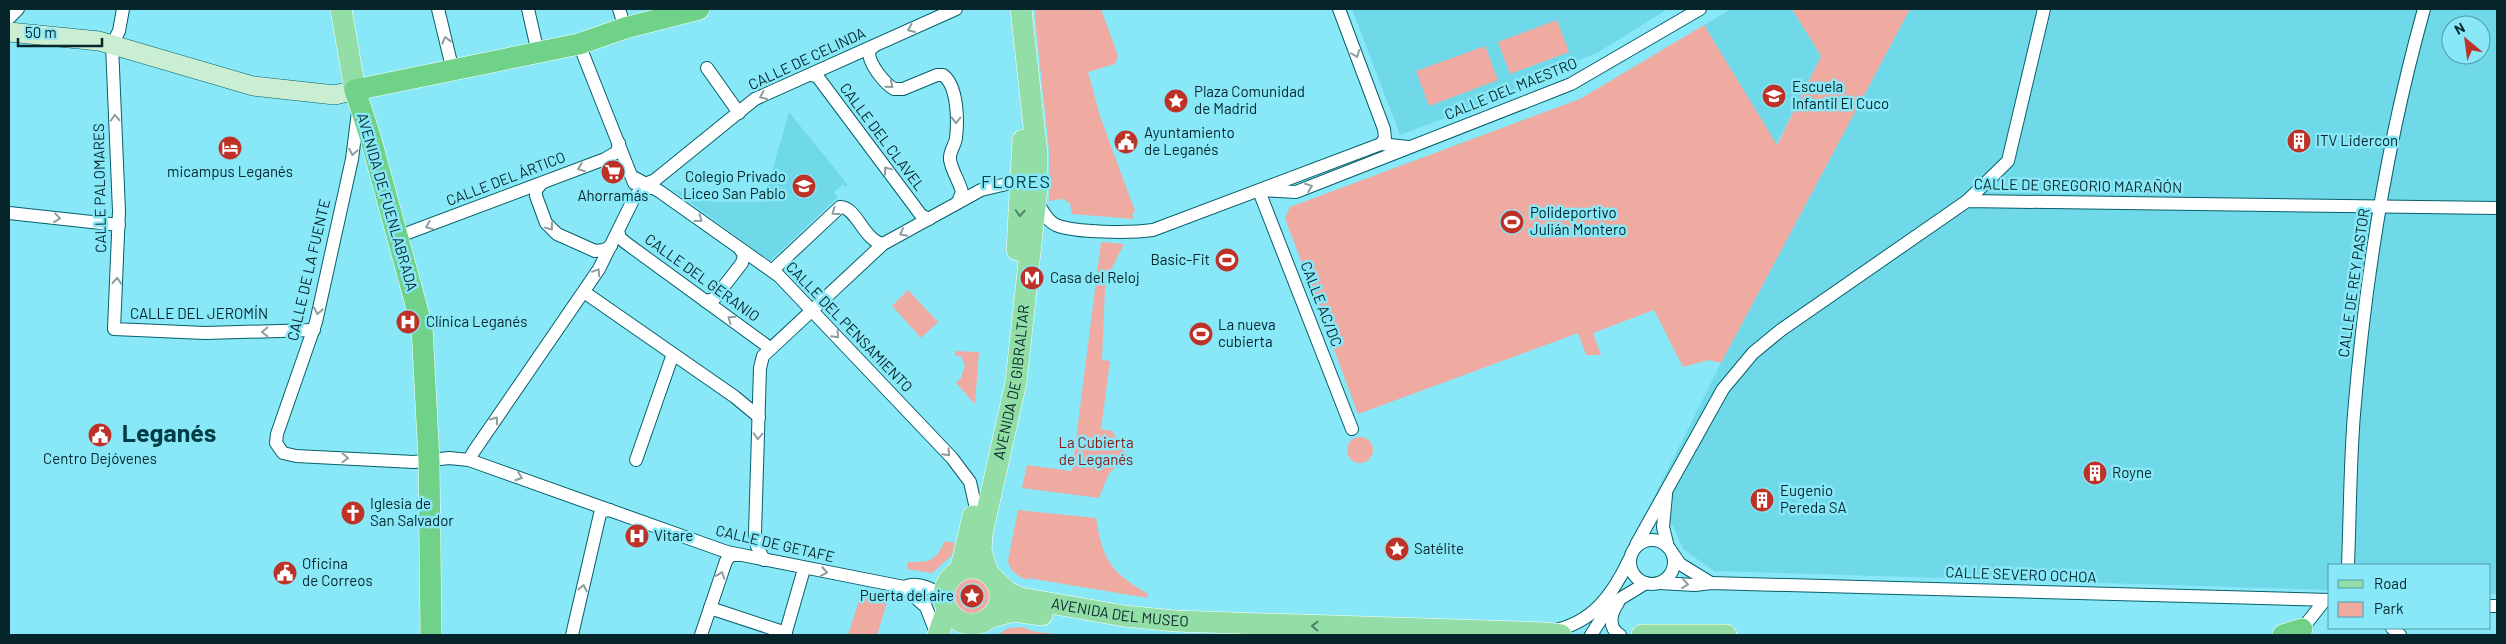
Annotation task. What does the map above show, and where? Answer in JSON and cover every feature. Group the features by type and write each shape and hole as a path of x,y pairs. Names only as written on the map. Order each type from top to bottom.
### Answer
{"highway":[{"path":"357,97 453,71 579,44 622,18 699,9"},
{"name":"AVENIDA DE FUENLABRADA","path":"357,97 422,328 429,461 431,635"}],"main road":[{"name":"AVENIDA DE FUENLABRADA","path":"341,9 357,97"},
{"name":"AVENIDA DE GIBRALTAR","path":"960,571 1004,369 1018,248 1022,137 1006,9"},
{"name":"AVENIDA DE GIBRALTAR","path":"992,577 981,551 982,534 1016,382 1036,200 1037,154 1021,9"},
{"path":"9,32 99,41 253,86 357,97"},
{"path":"938,635 946,605 946,586 954,574 974,568 992,577 1000,591 1000,601 996,611 989,618 959,629 957,620 946,605"},
{"name":"AVENIDA DEL MUSEO","path":"992,577 1009,593 1021,598 1139,618 1554,634"},
{"name":"AVENIDA DEL MUSEO","path":"989,618 1006,612 1021,611 1132,630 1215,635"},
{"path":"1642,635 1726,635"}],"street":[{"path":"9,18 18,9"},
{"path":"112,45 119,31 123,9"},
{"path":"438,9 453,71"},
{"path":"528,9 538,53"},
{"name":"CALLE DE CELINDA","path":"634,198 644,188 653,187 660,176 755,99 956,9"},
{"path":"1339,9 1384,129 1385,138 1382,144"},
{"name":"CALLE DEL MAESTRO","path":"1260,191 1296,192 1395,155 1408,147 1571,84 1700,9"},
{"path":"1967,201 2008,161 2044,9"},
{"name":"CALLE DE REY PASTOR","path":"2348,564 2354,416 2370,272 2381,206 2415,41 2424,9"},
{"path":"473,461 471,456 474,450 584,292 611,246 634,198 633,177 579,44"},
{"name":"CALLE PALOMARES","path":"112,45 119,225 114,330"},
{"path":"874,46 869,51 870,57 885,81 894,89 903,90 938,75 943,75 948,81 957,107 956,140 950,153 952,166 962,192 958,202"},
{"path":"707,68 739,113"},
{"name":"CALLE DEL CLAVEL","path":"810,75 817,76 921,215 929,219"},
{"name":"CALLE DE LA FUENTE","path":"296,456 283,453 278,446 277,437 314,330 352,159 357,97"},
{"name":"CALLE DEL ÁRTICO","path":"397,237 518,190 541,184 614,154 619,148 619,144"},
{"name":"CALLE DEL MAESTRO","path":"1055,224 1070,228 1138,232 1153,230 1382,144 1408,147"},
{"path":"735,397 745,398 751,394 756,366 767,352 883,244 987,187 1011,183 1022,173"},
{"name":"CALLE DEL PENSAMIENTO","path":"633,177 653,187 778,276 812,309 952,458 970,482 975,504"},
{"path":"541,184 536,190 536,196 551,230 592,250 604,250 611,246"},
{"name":"CALLE AC/DC","path":"1260,191 1352,428"},
{"path":"1032,241 1038,232 1055,224 1045,214 1036,200"},
{"name":"CALLE DE GREGORIO MARAÑÓN","path":"1667,493 1714,402 1734,374 1753,353 1781,330 1967,201 2497,208"},
{"path":"778,276 775,271 777,266 840,207 849,210 874,241 883,244"},
{"path":"9,213 119,225"},
{"name":"CALLE DEL GERANIO","path":"618,231 622,240 705,300 767,352"},
{"path":"705,300 709,302 714,299 742,262 744,255 740,249"},
{"path":"584,292 735,397 759,417"},
{"name":"CALLE DEL JEROMÍN","path":"114,330 205,333 314,330"},
{"path":"764,560 757,546 755,533 760,368 767,352"},
{"path":"636,460 673,354"},
{"name":"CALLE DE GETAFE","path":"296,456 394,461 429,461 456,458 473,461 738,555 904,587 910,584 927,588 939,594 946,605"},
{"path":"1554,634 1585,620 1616,585 1656,508 1667,493"},
{"path":"1591,635 1610,605 1646,583 1659,582 1670,574 1673,568 1663,527 1667,493"},
{"path":"572,635 600,514 603,511 610,510"},
{"path":"1636,545 1655,539 1670,550"},
{"name":"CALLE SEVERO OCHOA","path":"1670,550 1686,568 1711,583"},
{"path":"701,635 726,561 731,556 738,555"},
{"path":"1629,560 1633,575 1646,583"},
{"path":"710,608 785,634 804,569"},
{"name":"CALLE SEVERO OCHOA","path":"1659,582 1695,585 1711,583 2327,600"},
{"path":"904,587 926,607 938,635"},
{"path":"1620,635 1613,628 1611,618 1616,605 1624,595"},
{"path":"2292,632 2327,600"}],"shaded area":[{"path":"1352,9 1668,9 1597,53 1569,64 1571,71 1400,135"},
{"name":"Escuela Infantil El Cuco","path":"1731,9 1792,9 1821,56 1776,145 1704,25"},
{"path":"1910,9 2497,9 2497,594 2491,594 2491,564 2328,564 2328,590 1714,571 1683,549 1673,526 1649,507 1721,363"},
{"name":"Colegio Privado Liceo San Pablo","path":"789,112 848,185 845,187 843,184 834,192 838,197 770,261 672,189 717,202 760,202 766,192"}],"green space":[{"path":"1035,9 1101,9 1118,56 1115,64 1088,72 1100,116 1135,211 1132,215 1134,219 1072,214 1070,203 1063,199 1049,201 1049,149"},
{"name":"Polideportivo Julián Montero","path":"1792,9 1910,9 1721,363 1709,360 1683,367 1654,310 1593,333 1601,355 1586,355 1578,333 1358,414 1285,218 1290,207 1580,99 1704,25 1777,145 1821,56"},
{"path":"1557,20 1569,52 1510,74 1498,42"},
{"path":"1485,46 1498,80 1429,106 1416,71"},
{"name":"La Cubierta de Leganés","path":"1101,242 1124,244 1107,277 1105,289 1102,360 1110,361 1101,429 1112,431 1127,455 1108,475 1099,498 1022,488 1027,465 1072,471"},
{"path":"908,290 938,322 921,338 892,306"},
{"path":"955,351 979,352 975,404 956,383 961,378 965,365 961,356 955,356"},
{"path":"1360,437 1369,441 1373,450 1369,459 1360,463 1351,459 1347,450 1351,441"},
{"path":"1018,510 1096,518 1102,545 1111,564 1125,579 1148,594 1148,598 1028,578 1026,580 1017,574 1010,567 1008,560"},
{"path":"1397,536 1406,540 1410,549 1406,558 1397,562 1388,558 1384,549 1388,540"},
{"path":"945,541 955,543 952,555 932,573 907,569 908,562 922,562 935,557"},
{"path":"973,578 980,579 986,583 990,589 990,603 986,609 980,613 973,614 966,613 960,609 956,603 955,596 956,589 960,583 966,579"},
{"path":"861,594 888,599 877,635 848,635"},
{"path":"1023,627 1036,632 1062,635 998,635 1008,628"}],"place":[{"name":"Escuela Infantil El Cuco","path":"1774,96"},
{"name":"Plaza Comunidad de Madrid","path":"1176,101"},
{"name":"ITV Lidercon","path":"2299,141"},
{"name":"Ayuntamiento de Leganés","path":"1126,142"},
{"name":"micampus Leganés","path":"230,148"},
{"name":"Ahorramás","path":"613,172"},
{"name":"Colegio Privado Liceo San Pablo","path":"804,186"},
{"name":"Polideportivo Julián Montero","path":"1512,222"},
{"name":"Basic-Fit","path":"1227,260"},
{"name":"Casa del Reloj","path":"1032,278"},
{"name":"Clínica Leganés","path":"408,322"},
{"name":"La nueva cubierta","path":"1201,334"},
{"name":"Centro Dejóvenes","path":"100,435"},
{"name":"Royne","path":"2095,473"},
{"name":"Eugenio Pereda SA","path":"1762,500"},
{"name":"Iglesia de San Salvador","path":"353,513"},
{"name":"Vitare","path":"637,536"},
{"name":"Satélite","path":"1397,549"},
{"name":"Oficina de Correos","path":"285,573"},
{"name":"Puerta del aire","path":"972,596"}],"district":[{"name":"FLORES","path":"1016,182"},
{"name":"Leganés","path":"169,433"}]}
